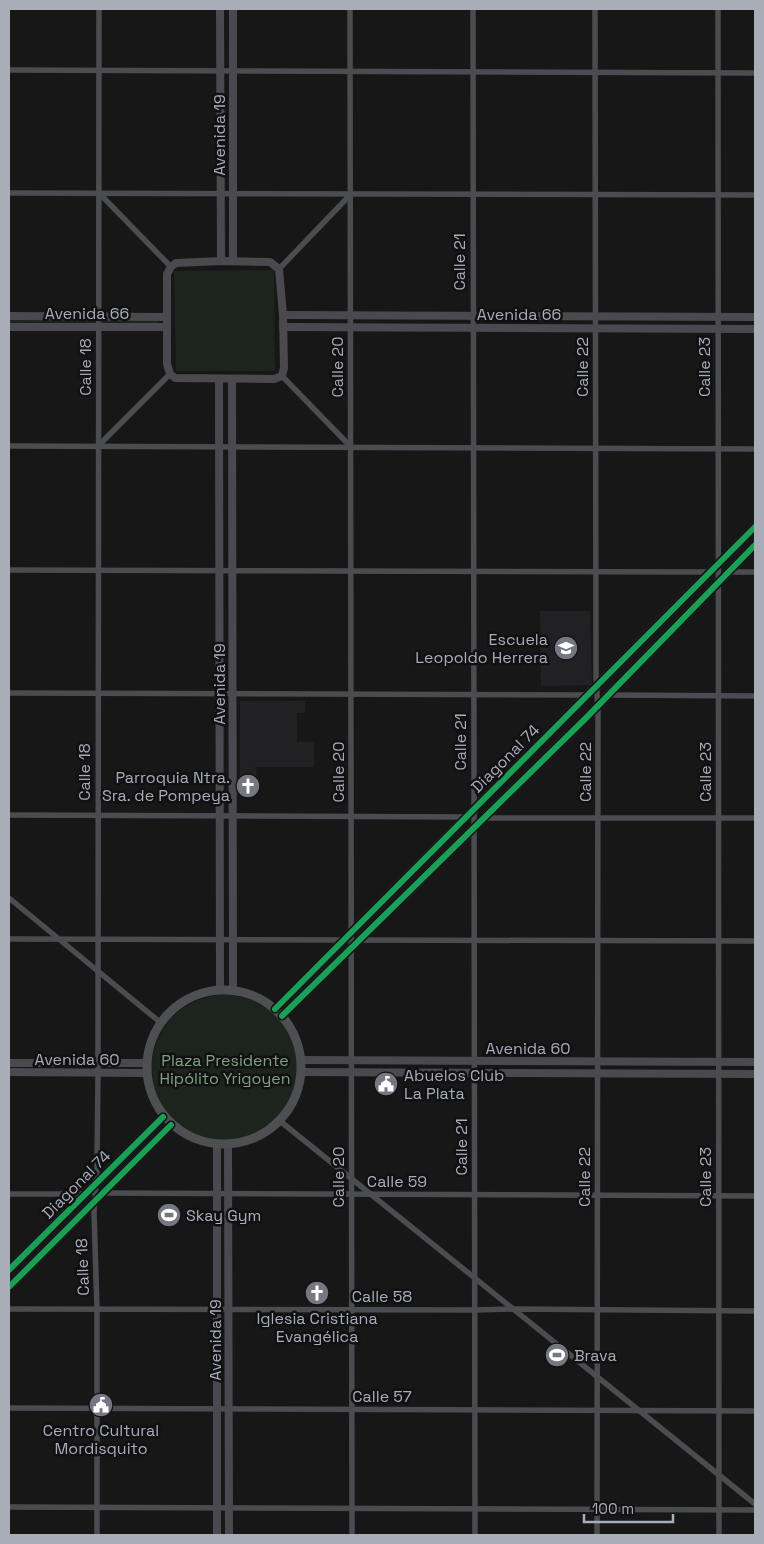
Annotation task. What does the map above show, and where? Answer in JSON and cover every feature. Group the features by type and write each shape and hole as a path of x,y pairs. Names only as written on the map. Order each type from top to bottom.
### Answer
{"main road":[{"name":"Avenida 19","path":"220,9 221,261"},
{"name":"Avenida 19","path":"233,9 233,261"},
{"path":"221,261 270,262 279,269 283,316 284,368 282,376 274,379 219,380 175,378 170,374 167,364 167,274 176,263 221,261"},
{"name":"Avenida 66","path":"9,316 166,317"},
{"name":"Avenida 66","path":"283,316 755,317"},
{"name":"Avenida 66","path":"9,327 166,328"},
{"name":"Avenida 66","path":"283,327 755,328"},
{"name":"Avenida 19","path":"219,380 220,989"},
{"name":"Avenida 19","path":"232,380 233,989"},
{"name":"Diagonal 74","path":"474,818 588,695 600,695 755,526"},
{"name":"Diagonal 74","path":"275,1009 351,940 600,695 755,546"},
{"name":"Diagonal 74","path":"282,1016 351,940"},
{"path":"220,989 233,989 251,994 275,1009 282,1016 296,1037 301,1060 301,1072 295,1099 280,1121 257,1136 228,1145 216,1146 171,1126 163,1117 153,1096 145,1068 147,1050 153,1035 161,1023 176,1008 195,996 220,989"},
{"name":"Avenida 60","path":"301,1060 755,1062"},
{"name":"Avenida 60","path":"9,1063 98,1063 145,1068"},
{"name":"Avenida 60","path":"9,1072 98,1073 145,1068"},
{"name":"Avenida 60","path":"301,1072 755,1074"},
{"name":"Diagonal 74","path":"9,1287 163,1117"},
{"name":"Diagonal 74","path":"9,1270 171,1126"},
{"name":"Avenida 19","path":"228,1145 229,1535"},
{"name":"Avenida 19","path":"216,1146 217,1535"}],"street":[{"name":"Calle 18","path":"97,1535 95,1193 98,1073 99,9"},
{"name":"Calle 20","path":"350,9 352,1535"},
{"name":"Calle 21","path":"473,9 475,1535"},
{"name":"Calle 22","path":"595,9 596,572 600,695 598,817 597,1535"},
{"name":"Calle 23","path":"718,9 718,449 715,569 718,582 719,1535"},
{"path":"9,70 755,73"},
{"path":"9,193 755,195"},
{"path":"99,193 171,267"},
{"path":"279,269 350,194"},
{"path":"98,446 170,374"},
{"path":"282,376 351,447"},
{"path":"9,446 755,449"},
{"path":"9,570 596,572 715,569 729,572 755,572"},
{"path":"9,693 588,695"},
{"path":"600,695 755,696"},
{"path":"9,815 755,818"},
{"path":"9,898 161,1023"},
{"path":"9,939 755,941"},
{"path":"280,1121 755,1504"},
{"name":"Calle 59","path":"9,1194 755,1196"},
{"name":"Calle 58","path":"9,1309 755,1311"},
{"name":"Calle 57","path":"9,1408 639,1409 755,1411"},
{"path":"9,1507 755,1510"}],"shaded area":[{"name":"Escuela Leopoldo Herrera","path":"540,611 590,611 592,685 541,686"},
{"path":"240,701 305,701 305,713 297,713 297,742 314,742 314,767 255,767 257,773 255,783 240,783"}],"green space":[{"path":"274,270 275,371 176,371 174,271"},
{"path":"9,318 156,318 159,322 156,325 9,324"},
{"name":"Plaza Presidente Hipólito Yrigoyen","path":"225,995 253,1000 277,1016 293,1040 298,1068 293,1096 277,1120 253,1136 225,1141 197,1136 173,1120 157,1096 152,1068 157,1040 173,1016 197,1000"}],"cycle path":[{"path":"275,1009 755,527"},
{"path":"282,1016 586,718 755,545"},
{"path":"9,1270 163,1117"},
{"path":"9,1287 171,1125"}],"place":[{"name":"Escuela Leopoldo Herrera","path":"566,648"},
{"name":"Parroquia Ntra. Sra. de Pompeya","path":"248,786"},
{"name":"Abuelos Club La Plata","path":"386,1084"},
{"name":"Skay Gym","path":"169,1215"},
{"name":"Iglesia Cristiana Evangélica","path":"317,1293"},
{"name":"Brava","path":"557,1355"},
{"name":"Centro Cultural Mordisquito","path":"101,1405"}]}
